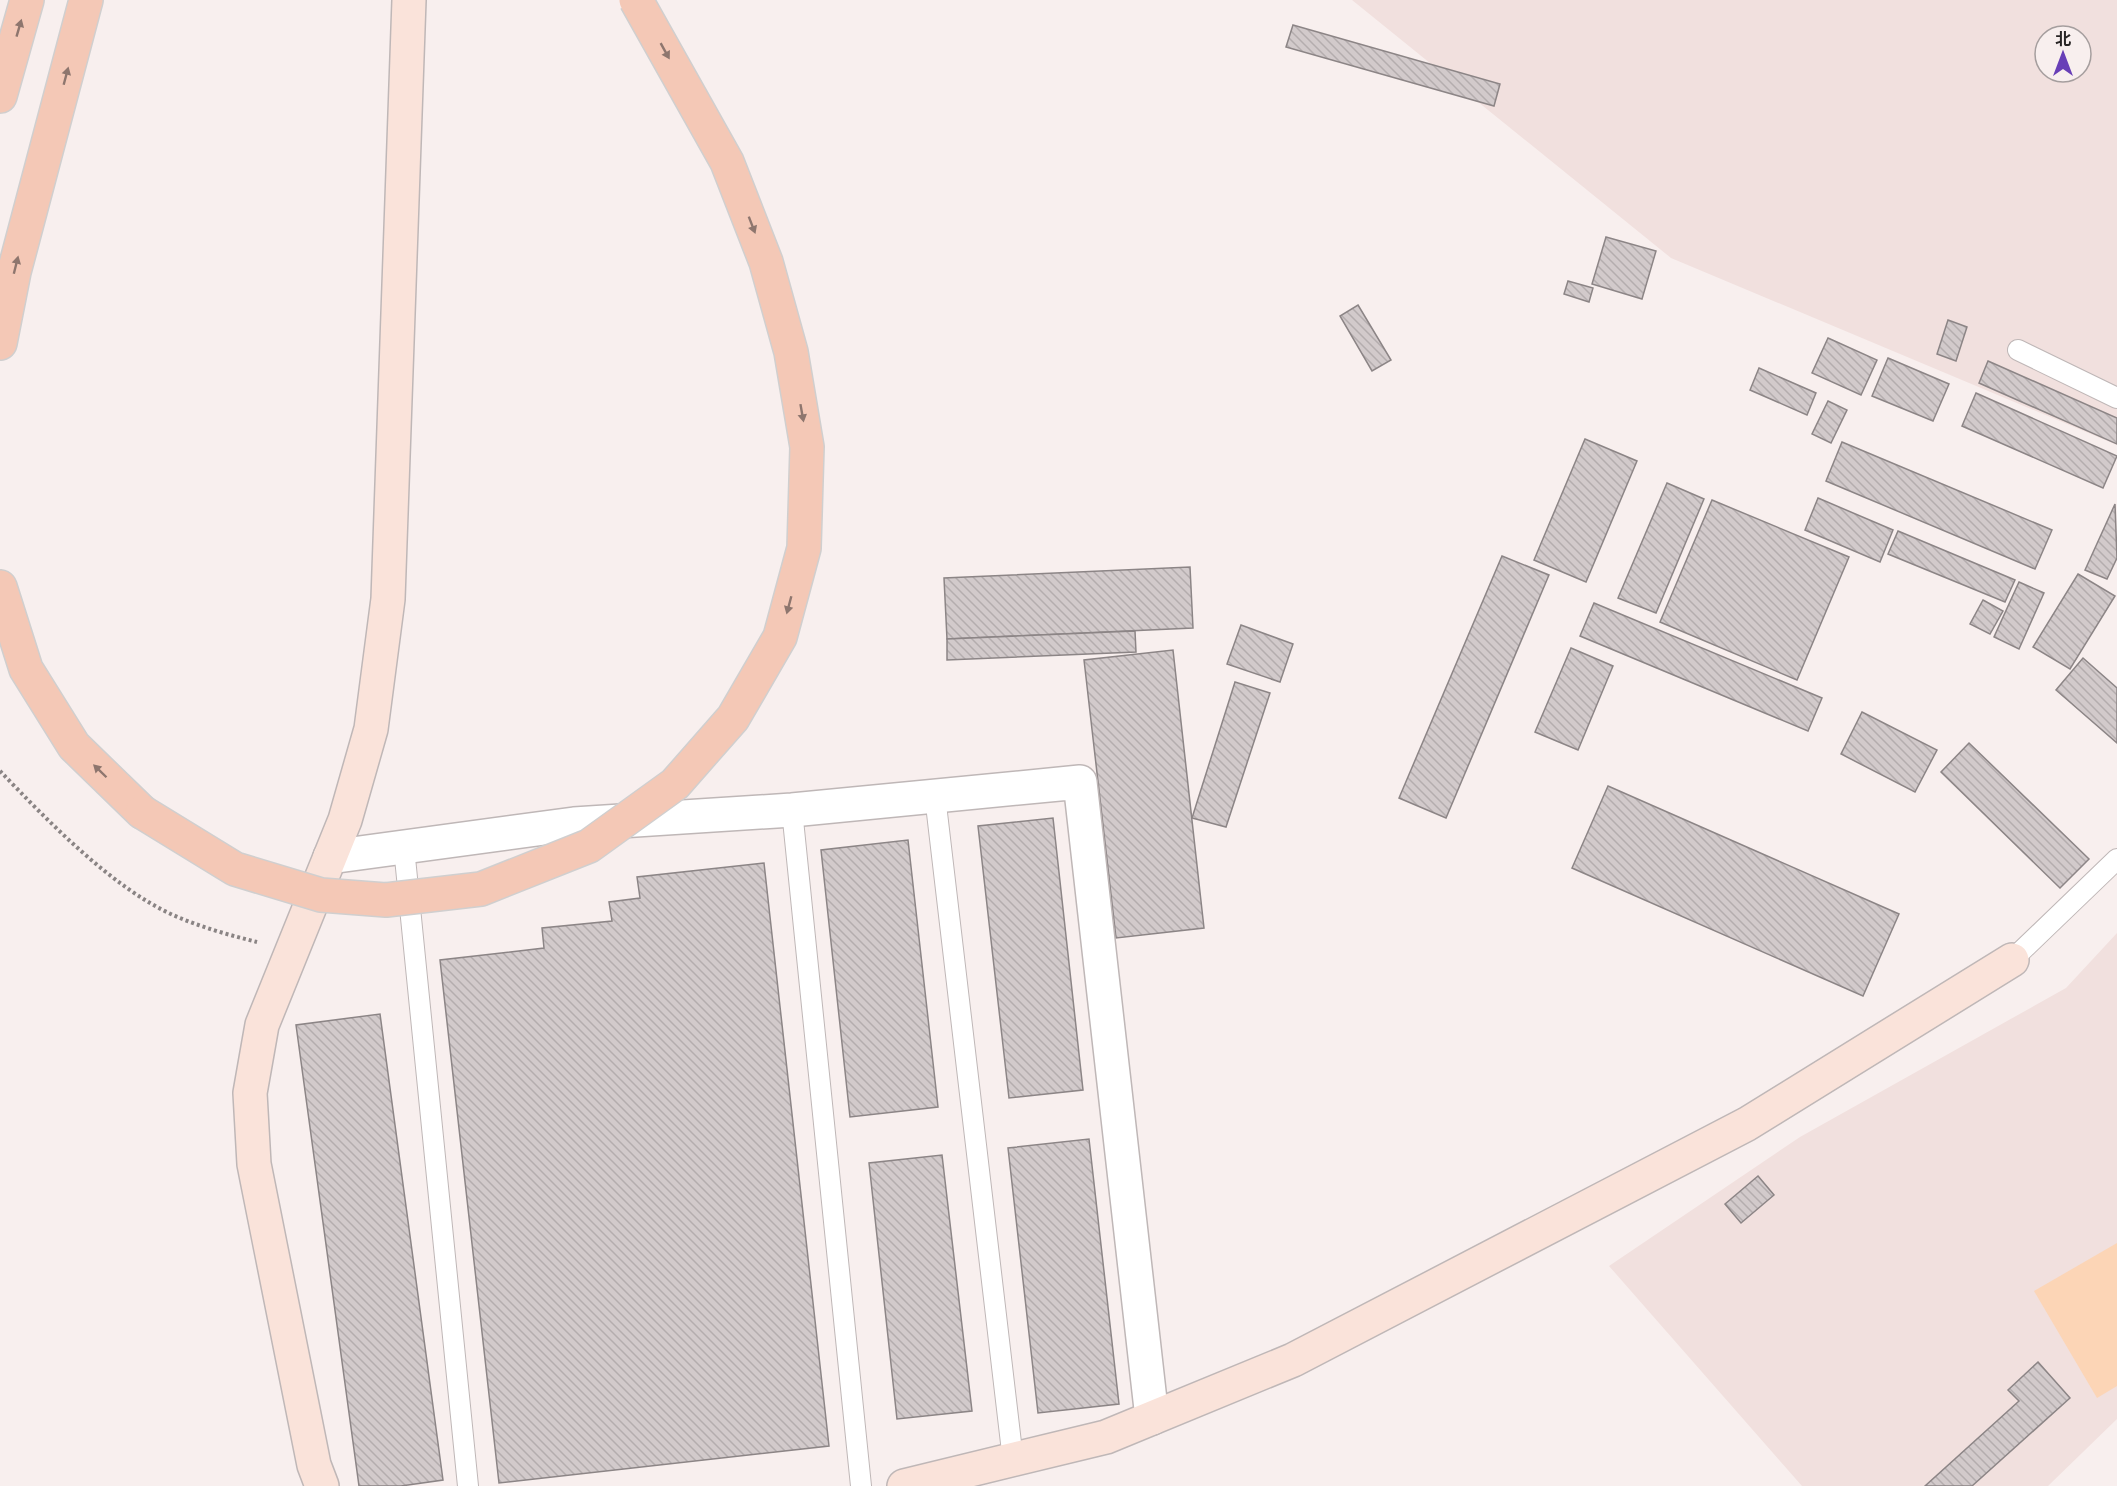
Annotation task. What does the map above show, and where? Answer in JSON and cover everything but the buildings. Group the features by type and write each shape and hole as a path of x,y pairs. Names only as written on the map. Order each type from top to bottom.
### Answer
{"main road":[{"path":"0,96 27,0"},
{"path":"0,342 14,272 86,0"},
{"path":"0,587 26,669 74,746 142,812 234,869 278,882 321,894 386,900 481,889 588,846 675,784 733,718 780,637 804,548 807,447 791,352 766,262 727,162 636,0"}],"street":[{"path":"322,1486 314,1465 254,1164 250,1094 262,1025 345,820 371,729 388,599 409,0"},
{"path":"330,857 574,824 792,810 1080,782 1152,1418"},
{"path":"904,1486 1106,1437 1293,1360 1747,1124 2012,960"}],"lane":[{"path":"2018,350 2117,398"},
{"path":"935,796 1013,1460"},
{"path":"792,810 861,1486"},
{"path":"404,848 468,1486"},
{"path":"2012,960 2117,859"}],"path":[{"path":"0,771 89,857 149,902 173,915 220,932 292,951"}],"shaded area":[{"path":"1352,0 2117,0 2117,445 1671,258"},
{"path":"2117,933 2117,1419 2048,1486 1802,1486 1609,1266 1800,1137 2066,988"},
{"path":"2117,1243 2117,1386 2097,1398 2034,1291"}]}
